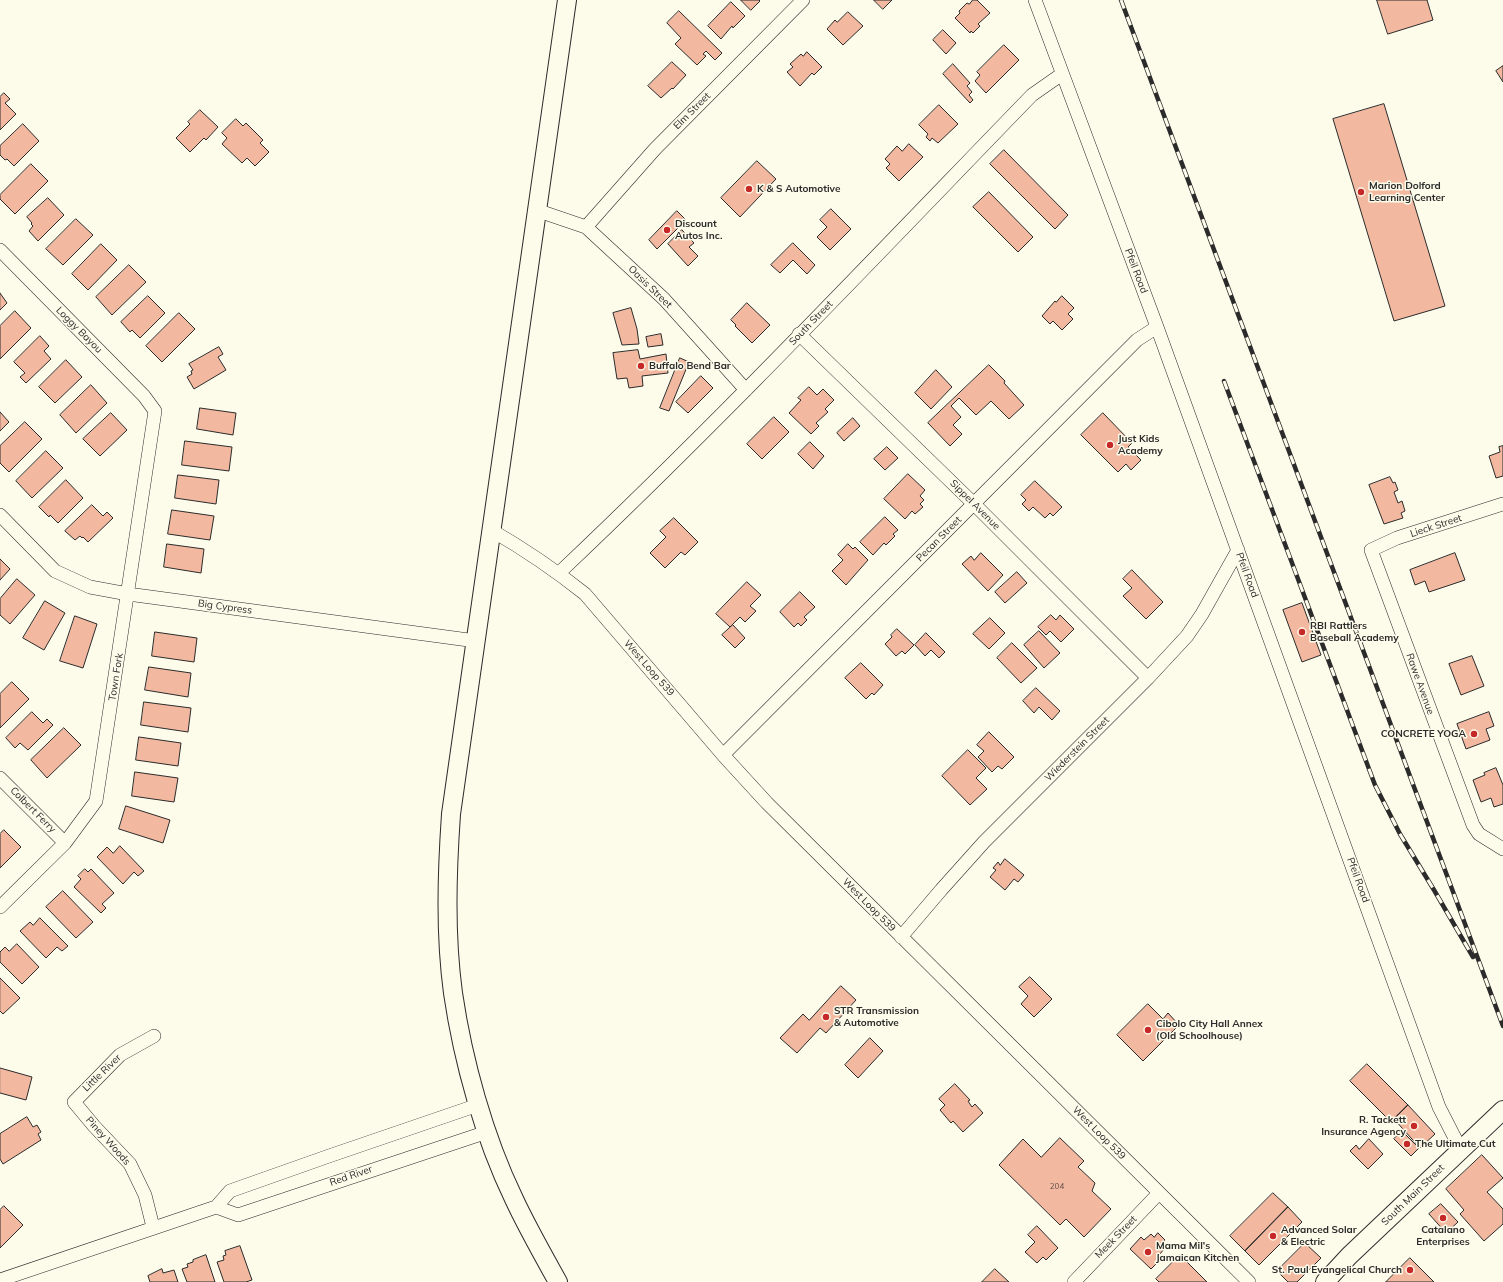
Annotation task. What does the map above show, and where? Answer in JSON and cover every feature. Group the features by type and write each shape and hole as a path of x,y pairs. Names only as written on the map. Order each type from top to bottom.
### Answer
{"main road":[{"path":"558,1282 514,1199 493,1150 478,1105 463,1047 453,992 448,925 448,864 451,814 566,0"},
{"name":"South Main Street","path":"1325,1282 1349,1256 1503,1110"}],"street":[{"name":"Elm Street","path":"586,227 655,149 803,0"},
{"name":"Pfeil Road","path":"1035,0 1157,327 1439,1107 1461,1150"},
{"name":"South Street","path":"558,573 746,390 1032,95 1062,74"},
{"name":"Oasis Street","path":"536,210 586,227 664,299 746,390"},
{"name":"Loggy Bayou","path":"0,250 144,396 155,411"},
{"name":"Pecan Street","path":"723,755 1137,340 1157,327"},
{"name":"Sippel Avenue","path":"799,334 974,504 1148,678"},
{"name":"Town Fork","path":"0,907 65,843 96,801 155,411"},
{"name":"Lieck Street","path":"1371,550 1397,538 1503,504"},
{"name":"Big Cypress","path":"0,515 55,571 90,587 128,594 476,641"},
{"name":"West Loop 539","path":"491,530 526,551 585,594 723,755 767,803 1249,1282"},
{"name":"Wiederstein Street","path":"902,937 984,842 1148,678 1187,636 1202,614 1238,550"},
{"name":"Rawe Avenue","path":"1371,550 1472,825 1479,834 1500,842"},
{"name":"Colbert Ferry","path":"0,778 65,843"},
{"name":"Little River","path":"74,1102 120,1055 154,1036"},
{"name":"Piney Woods","path":"74,1102 94,1126 130,1164 145,1195 153,1228"},
{"path":"0,1280 216,1207 230,1191 478,1105"},
{"name":"Red River","path":"216,1207 238,1214 487,1132"},
{"name":"Meek Street","path":"1074,1282 1159,1192"}],"building":[{"path":"741,0 759,0 760,1 751,10"},
{"path":"874,0 892,0 883,9"},
{"path":"973,0 977,0 990,13 978,24 980,26 973,33 971,31 970,33 955,18 960,13 959,11 967,3 969,4"},
{"path":"1377,0 1427,0 1433,20 1388,34"},
{"path":"731,2 745,16 733,28 732,26 721,39 708,26"},
{"path":"679,11 722,53 715,60 706,51 703,54 706,56 697,65 675,44 681,38 667,23"},
{"path":"848,12 863,26 843,45 827,29 835,20 837,22"},
{"path":"943,30 956,43 946,54 933,40"},
{"path":"1004,45 1019,60 986,93 975,81 980,75 977,72"},
{"path":"807,52 822,67 814,75 812,73 800,86 787,72 793,67 790,64 801,54 803,56"},
{"path":"672,62 686,75 673,89 672,88 661,98 648,86"},
{"path":"953,64 970,83 967,86 972,92 969,95 973,100 970,103 943,74"},
{"path":"1503,66 1503,82 1496,71"},
{"path":"4,93 10,99 5,103 16,114 0,130 0,97"},
{"path":"1384,104 1445,306 1394,321 1333,119"},
{"path":"939,105 958,124 938,143 932,138 930,141 926,137 928,134 919,125"},
{"path":"200,110 218,127 206,140 204,138 190,152 176,138 190,124 188,122"},
{"path":"236,119 243,126 246,123 263,140 260,143 269,152 255,166 247,158 242,163 222,144 227,138 222,133"},
{"path":"23,124 39,141 14,166 0,155 0,146"},
{"path":"909,144 923,157 899,181 886,168 890,164 885,159 897,146 902,151"},
{"path":"1004,150 1068,215 1055,229 990,164"},
{"name":"K & S Automotive","path":"757,161 776,179 740,217 721,198"},
{"path":"31,164 48,181 15,214 0,199 0,195"},
{"path":"989,192 1033,237 1018,252 973,207"},
{"path":"48,198 64,215 38,241 29,231 33,226 27,217"},
{"path":"831,209 851,229 830,250 817,237 827,227 820,220"},
{"name":"Discount Autos Inc.","path":"677,211 686,220 657,249 649,240"},
{"path":"76,219 93,235 63,265 46,249"},
{"path":"682,230 694,243 689,247 698,256 688,266 668,244"},
{"path":"793,243 815,265 807,274 793,260 780,273 771,265"},
{"path":"101,244 117,260 88,290 72,274"},
{"path":"129,265 146,282 112,315 96,297"},
{"path":"0,293 7,303 0,310"},
{"path":"148,296 165,313 140,338 132,330 130,332 121,322"},
{"path":"1062,296 1074,308 1068,314 1073,319 1062,330 1053,321 1050,324 1042,316 1055,301 1056,302"},
{"path":"747,303 770,325 752,343 731,320"},
{"path":"631,308 637,329 639,344 622,345 613,313"},
{"path":"15,311 31,328 0,359 0,326"},
{"path":"179,313 195,329 162,362 146,346"},
{"path":"661,334 663,345 648,347 646,337"},
{"path":"40,336 49,346 44,351 51,359 26,383 20,377 25,373 14,362"},
{"path":"219,347 223,354 218,357 226,370 194,389 187,377 192,374 191,371 193,370 189,364"},
{"name":"Buffalo Bend Bar","path":"638,350 640,359 666,354 668,373 642,376 643,386 629,388 627,378 617,379 613,353"},
{"path":"680,358 689,362 669,411 660,408"},
{"path":"66,360 82,377 55,403 39,387"},
{"path":"989,365 1005,381 1004,383 1024,405 1009,419 991,401 976,415 959,398 951,406 961,417 953,425 962,434 950,446 928,423"},
{"path":"936,370 952,387 931,409 915,393"},
{"path":"701,376 713,388 688,413 676,402"},
{"path":"91,385 107,403 76,433 60,415"},
{"path":"809,387 817,395 823,389 834,400 825,409 828,412 816,423 819,426 811,434 789,413 801,400 798,398"},
{"path":"200,408 236,413 233,435 197,429"},
{"path":"0,412 9,422 0,431"},
{"path":"111,413 127,430 100,456 83,439"},
{"name":"Just Kids Academy","path":"1103,413 1132,443 1128,447 1141,460 1131,470 1126,464 1118,472 1081,435"},
{"path":"774,417 789,432 762,459 747,444"},
{"path":"853,418 860,426 844,441 837,433"},
{"path":"25,422 42,439 9,472 0,463 0,446"},
{"path":"185,441 232,447 229,471 182,465"},
{"path":"810,442 824,456 813,469 798,454"},
{"path":"1503,446 1503,476 1496,478 1489,456 1500,452 1499,447"},
{"path":"887,447 898,458 885,470 874,459"},
{"path":"46,451 63,468 32,498 16,481"},
{"path":"908,474 925,490 920,496 924,500 920,504 923,507 915,514 912,511 905,519 884,499"},
{"path":"178,475 219,480 216,504 175,498"},
{"path":"1390,477 1393,483 1395,482 1398,490 1394,492 1398,503 1402,501 1405,511 1401,513 1403,518 1384,524 1369,485"},
{"path":"66,480 83,498 58,523 50,515 49,517 39,507"},
{"path":"1035,481 1062,507 1053,516 1050,513 1045,518 1033,507 1029,511 1022,504 1026,500 1021,495"},
{"path":"92,505 103,516 107,512 113,518 88,542 80,536 75,540 65,531"},
{"path":"172,510 214,516 210,540 168,534"},
{"path":"885,517 898,530 893,534 895,536 886,545 884,543 873,555 860,542"},
{"path":"674,518 698,542 685,555 681,552 665,568 650,553 666,537 660,531"},
{"path":"167,544 204,549 201,573 164,567"},
{"path":"848,544 853,549 855,547 868,560 846,585 832,571 843,560 838,555"},
{"path":"981,553 1003,575 988,591 962,564 971,556 974,560"},
{"path":"1455,553 1465,580 1429,592 1425,581 1415,585 1410,570"},
{"path":"0,559 10,569 0,580"},
{"path":"1132,570 1163,602 1146,619 1123,596 1132,588 1123,579"},
{"path":"1017,572 1027,583 1005,603 995,592"},
{"path":"17,579 35,595 10,624 0,615 0,599"},
{"path":"747,582 761,595 750,606 756,611 745,622 740,617 730,627 716,614"},
{"path":"800,592 815,607 804,617 807,620 801,626 798,623 794,627 780,612"},
{"path":"45,601 65,613 44,650 23,638"},
{"name":"RBI Rattlers Baseball Academy","path":"1302,603 1321,655 1302,662 1283,610"},
{"path":"1051,615 1056,620 1060,615 1074,629 1061,642 1050,631 1046,635 1038,627"},
{"path":"75,616 97,624 83,668 60,661"},
{"path":"990,618 1005,633 989,649 973,634"},
{"path":"733,625 745,638 735,648 722,635"},
{"path":"897,629 914,645 905,654 902,651 896,656 885,644"},
{"path":"1039,631 1060,653 1044,668 1024,645"},
{"path":"155,632 197,638 194,662 152,656"},
{"path":"926,633 945,652 939,658 931,650 925,656 915,645"},
{"path":"1012,643 1037,668 1021,683 997,658"},
{"path":"1472,656 1484,686 1461,695 1449,664"},
{"path":"861,663 883,685 874,695 872,693 866,699 845,678"},
{"path":"149,667 191,673 188,697 145,690"},
{"path":"12,682 29,699 0,728 0,694"},
{"path":"1036,688 1060,711 1052,720 1039,707 1034,713 1023,701"},
{"path":"144,702 191,708 188,732 141,725"},
{"path":"32,712 43,723 47,719 53,725 28,750 20,743 15,748 6,738"},
{"name":"CONCRETE YOGA","path":"1489,712 1494,726 1486,729 1490,740 1466,749 1457,724"},
{"path":"64,728 81,745 47,778 31,760"},
{"path":"989,732 1014,757 1002,769 998,766 992,772 978,757 984,751 977,745"},
{"path":"139,737 181,743 178,766 136,760"},
{"path":"968,750 986,768 976,778 987,789 970,805 942,776"},
{"path":"1496,768 1503,785 1503,804 1494,807 1491,798 1481,802 1473,780"},
{"path":"135,772 178,778 174,802 132,796"},
{"path":"126,806 170,820 163,843 119,829"},
{"path":"4,830 21,847 0,868 0,834"},
{"path":"120,846 144,871 138,876 134,872 123,884 97,857 107,847 113,853"},
{"path":"1005,859 1024,875 1018,882 1014,879 1005,890 990,877 996,870 993,868 998,862 1000,865"},
{"path":"85,869 88,872 91,869 114,893 102,904 106,908 101,913 74,887 81,879 78,876"},
{"path":"63,891 93,922 76,938 46,907"},
{"path":"40,918 68,946 62,951 57,947 46,958 20,931 30,922 33,925"},
{"path":"17,944 39,967 22,984 0,962 0,952 5,947 9,951"},
{"path":"1030,977 1052,999 1034,1017 1021,1004 1028,996 1019,987"},
{"path":"0,978 20,998 3,1014 0,1011"},
{"name":"STR Transmission & Automotive","path":"841,986 856,1000 826,1033 820,1028 797,1053 780,1038 803,1014 809,1020"},
{"name":"Cibolo City Hall Annex (Old Schoolhouse)","path":"1148,1004 1163,1019 1168,1013 1179,1025 1143,1061 1117,1035"},
{"path":"870,1038 883,1051 858,1078 845,1065"},
{"path":"1367,1064 1408,1105 1391,1122 1350,1081"},
{"path":"0,1068 32,1077 26,1100 0,1093"},
{"path":"955,1084 970,1100 968,1101 972,1107 975,1104 983,1113 963,1132 953,1121 951,1123 940,1110 945,1105 939,1099"},
{"name":"R. Tackett Insurance Agency","path":"1408,1105 1435,1134 1420,1148 1394,1119"},
{"path":"27,1117 33,1127 37,1125 41,1132 38,1134 41,1140 3,1164 0,1159 0,1134"},
{"name":"The Ultimate Cut","path":"1402,1131 1419,1148 1411,1156 1394,1139"},
{"path":"1060,1138 1084,1161 1078,1167 1095,1183 1092,1191 1111,1209 1084,1237 1066,1219 1060,1225 999,1165 1023,1139 1041,1157"},
{"path":"1369,1139 1383,1154 1368,1169 1350,1151 1356,1145 1359,1149"},
{"path":"1482,1155 1503,1178 1487,1192 1503,1209 1503,1224 1484,1241 1460,1214 1464,1210 1446,1189"},
{"path":"1273,1193 1288,1207 1245,1251 1230,1236"},
{"name":"Catalano Enterprises","path":"1441,1204 1458,1222 1446,1233 1429,1214"},
{"path":"4,1206 23,1225 0,1248 0,1210"},
{"name":"Advanced Solar & Electric","path":"1288,1207 1302,1222 1259,1265 1245,1251"},
{"path":"1037,1226 1058,1248 1046,1260 1043,1257 1037,1263 1025,1252 1035,1242 1028,1235"},
{"name":"Mama Mil's Jamaican Kitchen","path":"1158,1233 1165,1240 1161,1244 1165,1248 1159,1255 1162,1258 1151,1269 1130,1249 1141,1237 1144,1240 1151,1234 1154,1237"},
{"path":"1305,1243 1321,1258 1297,1282 1288,1282 1277,1271"},
{"path":"240,1246 252,1280 246,1282 224,1282 217,1262 224,1260 223,1256 226,1255 225,1251"},
{"path":"206,1255 215,1282 187,1282 182,1269 188,1267 187,1264 193,1262 193,1260"},
{"path":"1180,1255 1207,1282 1159,1282 1156,1279"},
{"name":"St. Paul Evangelical Church","path":"1410,1258 1434,1282 1386,1282"},
{"path":"162,1269 163,1273 174,1270 178,1282 150,1282 148,1276"},
{"path":"995,1269 1009,1282 982,1282"}],"railway":[{"path":"1121,0 1503,1026"},
{"path":"1224,381 1375,785 1400,834 1473,957"}],"place":[{"name":"K & S Automotive","path":"749,189"},
{"name":"Marion Dolford Learning Center","path":"1361,192"},
{"name":"Discount Autos Inc.","path":"667,230"},
{"name":"Buffalo Bend Bar","path":"641,366"},
{"name":"Just Kids Academy","path":"1110,445"},
{"name":"RBI Rattlers Baseball Academy","path":"1302,632"},
{"name":"CONCRETE YOGA","path":"1474,734"},
{"name":"STR Transmission & Automotive","path":"826,1017"},
{"name":"Cibolo City Hall Annex (Old Schoolhouse)","path":"1148,1030"},
{"name":"R. Tackett Insurance Agency","path":"1414,1126"},
{"name":"The Ultimate Cut","path":"1407,1144"},
{"name":"Catalano Enterprises","path":"1443,1218"},
{"name":"Advanced Solar & Electric","path":"1273,1236"},
{"name":"Mama Mil's Jamaican Kitchen","path":"1148,1252"},
{"name":"St. Paul Evangelical Church","path":"1410,1270"}]}
